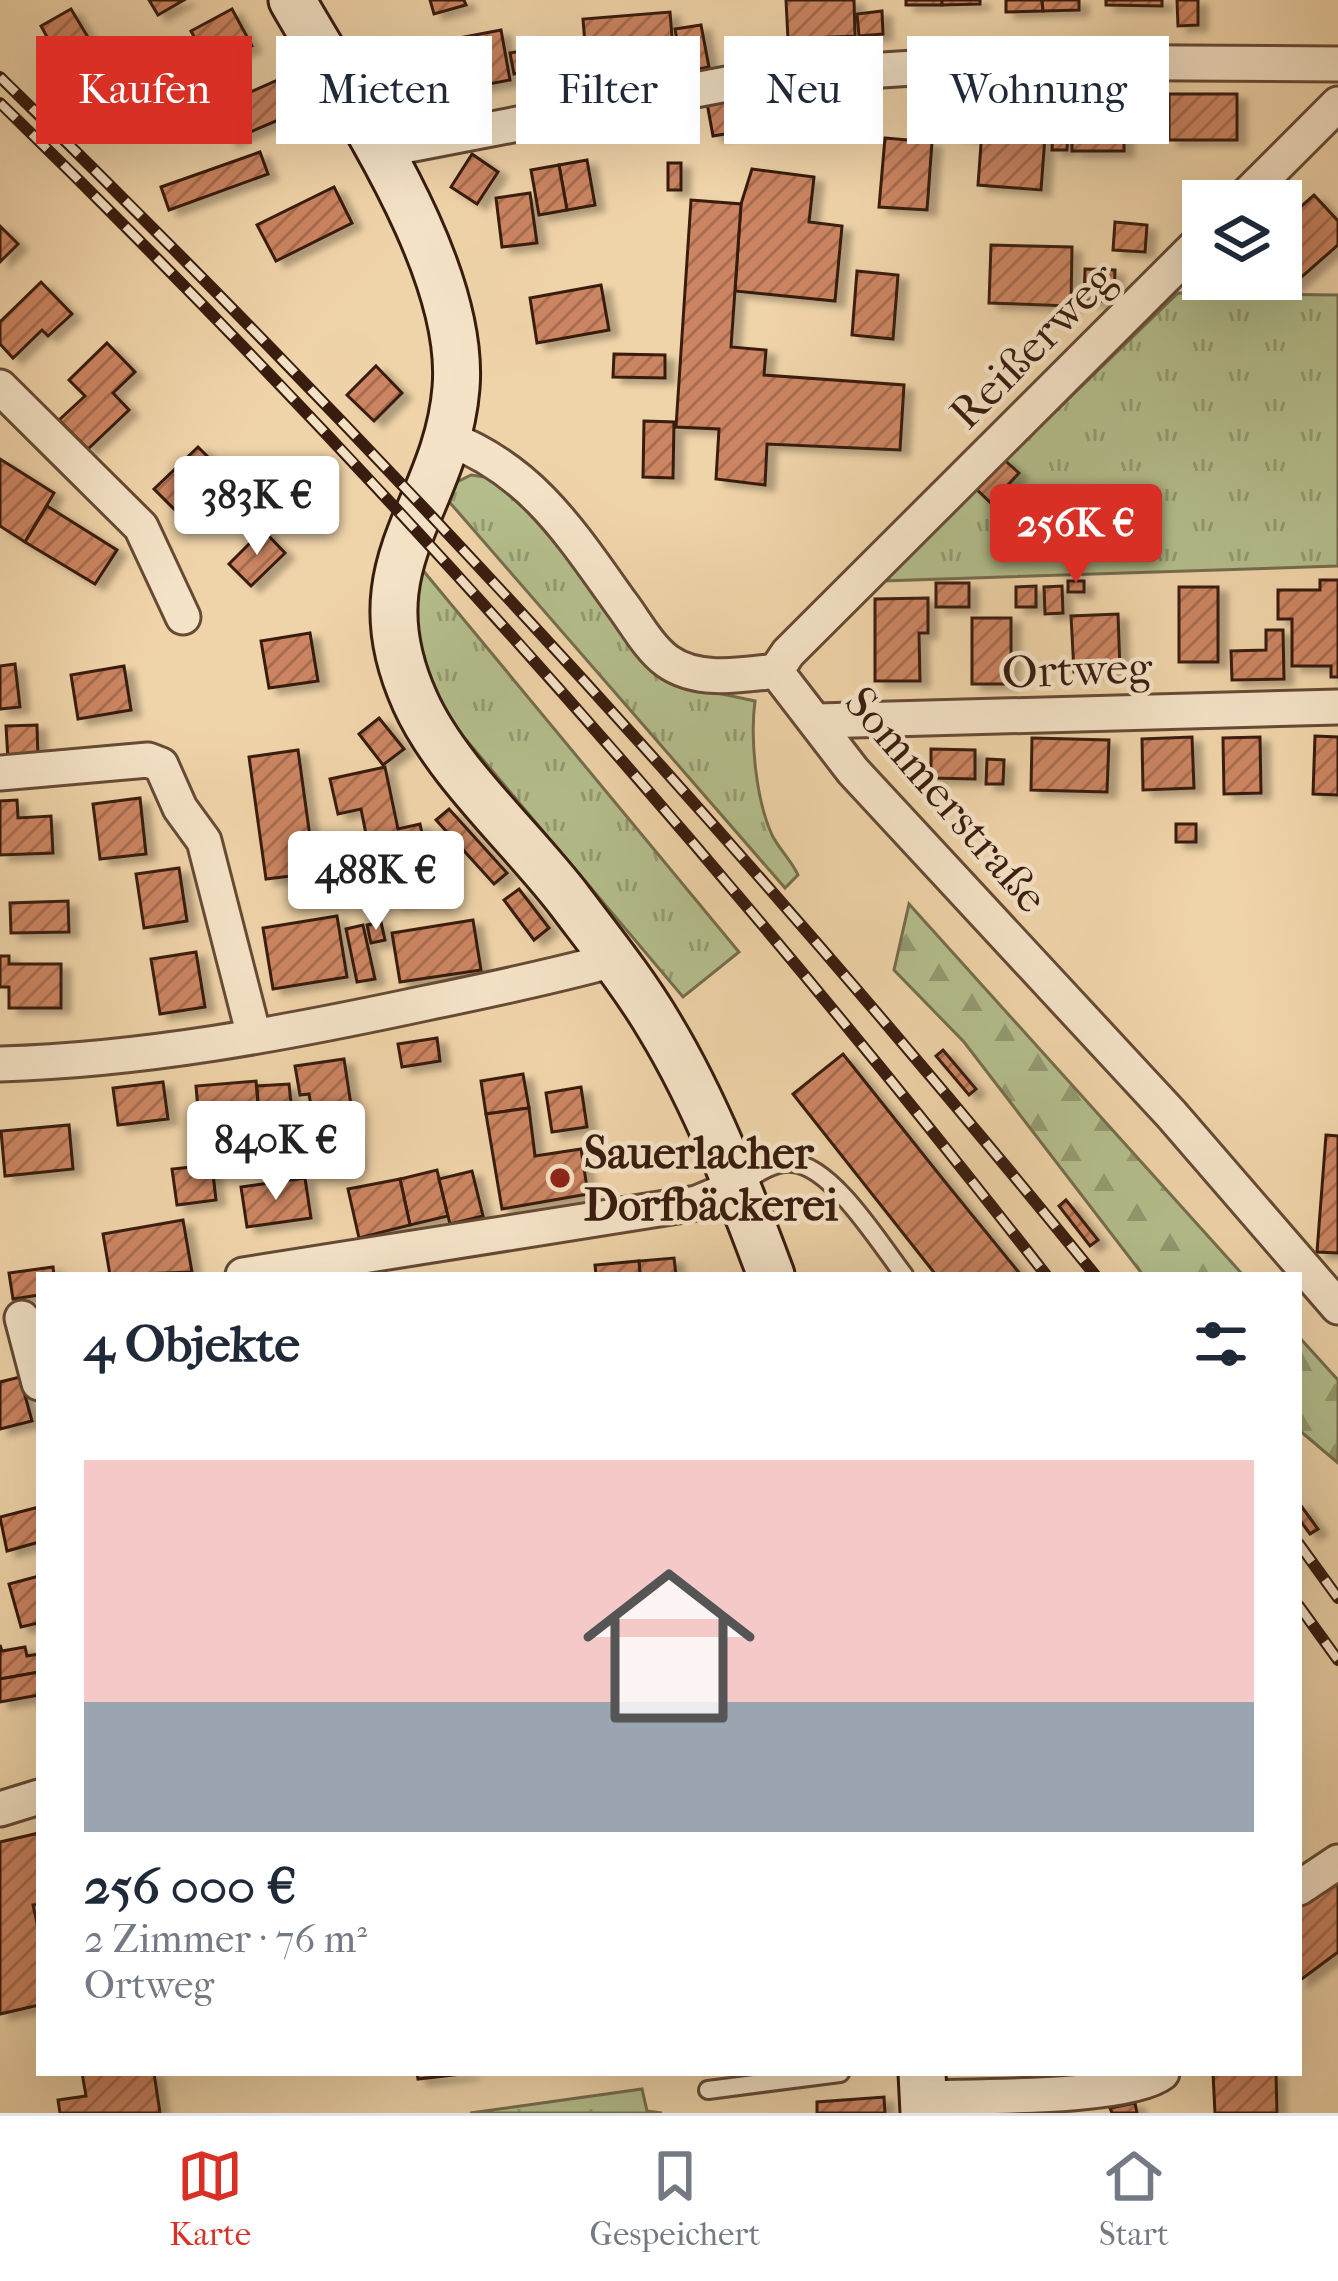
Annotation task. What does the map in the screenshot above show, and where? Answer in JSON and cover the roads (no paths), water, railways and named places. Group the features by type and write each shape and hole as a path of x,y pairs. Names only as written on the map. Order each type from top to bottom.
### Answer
{"main road":[{"path":"292,0 431,257 454,332 456,386 447,438 401,550 394,585 396,643 415,701 449,756 524,843 661,1028 770,1272"}],"street":[{"path":"381,158 403,146 758,79 1006,62 1338,64"},
{"path":"1262,180 1338,104"},
{"name":"Reißerweg","path":"776,671 788,653 1182,259"},
{"path":"0,386 141,526 183,617"},
{"path":"447,438 487,453 552,508 667,662 726,677 776,671"},
{"name":"Sommerstraße","path":"776,671 854,771 1171,1114 1338,1307"},
{"name":"Ortweg","path":"818,721 1338,706"},
{"path":"0,773 148,760 161,765 180,808 203,841 254,1036"},
{"path":"0,1064 71,1060 254,1036 516,986 613,960"},
{"path":"262,1272 697,1203 735,1187"},
{"path":"20,1318 36,1373"},
{"path":"0,1809 36,1798"},
{"path":"1302,1886 1338,1862"},
{"path":"923,2094 1093,2090 1149,2082 1158,2076"}],"lane":[{"path":"735,1187 767,1168 789,1162 805,1166 840,1192 902,1272"},
{"path":"708,2090 817,2076"}],"railway":[{"path":"0,77 287,365 565,660 835,964 1093,1272"},
{"path":"0,103 277,382 543,671 799,969 1044,1272"},
{"path":"1302,1548 1338,1598"},
{"path":"1302,1610 1338,1660"}],"place":[{"name":"Sauerlacher Dorfbäckerei","path":"560,1178"}]}
